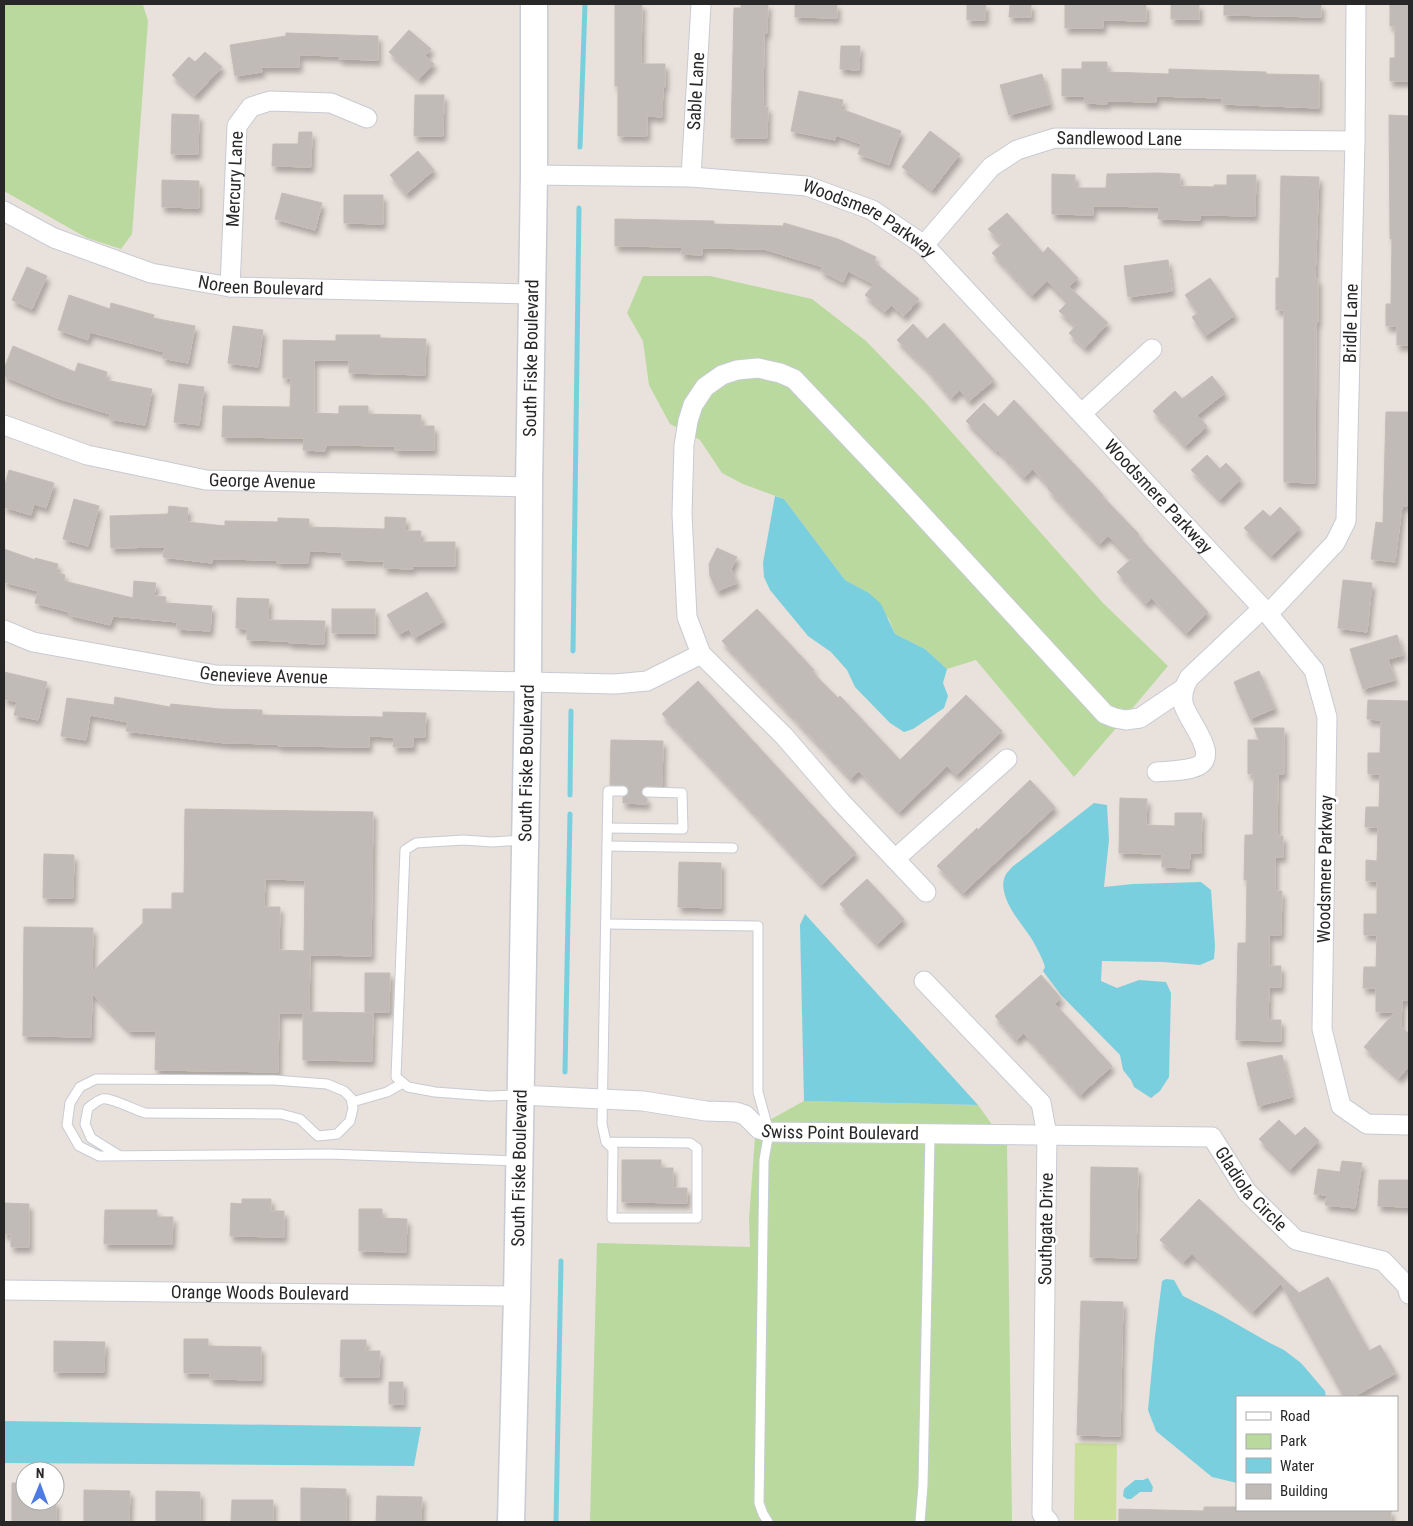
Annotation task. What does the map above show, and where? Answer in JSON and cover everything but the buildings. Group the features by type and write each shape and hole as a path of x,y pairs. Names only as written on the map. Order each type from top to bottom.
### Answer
{"main road":[{"name":"South Fiske Boulevard","path":"512,1522 528,682 534,175 534,4"}],"street":[{"name":"Sable Lane","path":"691,177 701,4"},
{"name":"Bridle Lane","path":"701,654 687,617 682,514 684,445 693,405 705,387 722,376 737,370 758,368 780,373 794,379 901,492 1105,714 1115,718 1126,720 1140,718 1183,689 1189,678 1266,611 1335,543 1346,522 1348,484 1356,4"},
{"name":"Mercury Lane","path":"230,287 237,126 250,107 270,101 331,103 367,118"},
{"name":"Sandlewood Lane","path":"924,245 991,167 1017,150 1055,138 1355,142"},
{"name":"Woodsmere Parkway","path":"534,175 691,177 807,186 872,210 924,245 1266,611 1314,670 1327,717 1322,1029 1341,1106 1367,1124 1409,1125"},
{"name":"Noreen Boulevard","path":"4,210 54,238 151,273 230,287 532,294"},
{"path":"1082,413 1152,349"},
{"name":"George Avenue","path":"4,426 87,455 206,480 529,488"},
{"name":"Genevieve Avenue","path":"4,630 33,642 216,675 615,684 647,681 701,654"},
{"path":"701,654 784,736 841,802 926,892"},
{"path":"1158,772 1193,768 1202,764 1205,755 1201,735 1190,720 1184,705 1183,689"},
{"path":"895,859 1007,759"},
{"name":"Southgate Drive","path":"924,981 1041,1104 1047,1135 1042,1514 1049,1522"},
{"name":"Swiss Point Boulevard","path":"520,1095 642,1101 706,1111 736,1112 745,1115 759,1129 769,1132 1047,1135"},
{"name":"Gladiola Circle","path":"1047,1135 1212,1137 1247,1192 1296,1240 1383,1261 1407,1286 1409,1294"},
{"name":"Orange Woods Boulevard","path":"4,1290 517,1296"}],"lane":[{"path":"606,1142 690,1143 697,1148 697,1218 612,1218 613,1149 606,1142 602,1124 608,791 623,791"},
{"path":"608,828 683,829 682,793 648,792"},
{"path":"520,1095 489,1096 436,1092 408,1087 396,1077 405,850 416,843 463,840 494,842 525,840"},
{"path":"607,846 733,848"},
{"path":"606,924 758,926 758,1092 769,1132 764,1160 759,1503 768,1522"},
{"path":"120,1156 91,1138 85,1124 88,1108 101,1099 111,1099 131,1109 145,1113 281,1114 300,1119 318,1136 337,1134 350,1121 353,1108 352,1102 344,1091 327,1084 274,1080 96,1079 80,1087 70,1103 67,1125 78,1146 99,1156 120,1156 329,1154 519,1161"},
{"path":"352,1102 387,1092 403,1084"},
{"path":"920,1522 923,1485 930,1134"}],"green space":[{"path":"4,4 143,5 148,21 132,234 121,249 87,238 4,191"},
{"path":"643,276 710,276 812,299 866,341 925,402 1103,603 1168,666 1131,710 1110,706 797,370 768,361 737,361 678,428 670,424 649,385 643,341 627,313"},
{"path":"758,377 778,381 790,387 1117,727 1074,777 976,660 947,669 925,649 895,634 889,619 869,593 845,580 784,499 743,484 722,473 700,440 693,436 700,410 710,395 724,385"},
{"path":"804,1101 978,1105 993,1126 766,1122"},
{"path":"755,1137 769,1142 794,1143 1007,1145 1012,1522 590,1522 597,1243 750,1247 749,1220"},
{"path":"1075,1443 1117,1444 1116,1520 1074,1520"}],"water":[{"path":"775,496 784,499 845,580 869,593 881,604 895,634 925,649 947,669 943,683 948,696 944,708 913,729 904,732 890,723 855,687 847,670 831,652 808,636 770,590 764,577 763,563"},
{"path":"1094,803 1107,805 1109,840 1104,887 1133,884 1201,882 1211,890 1215,946 1214,959 1200,965 1102,961 1101,981 1117,988 1139,980 1166,982 1171,993 1169,1077 1160,1091 1151,1098 1134,1087 1123,1070 1120,1055 1061,995 1043,971 1045,967 1041,956 1010,907 1004,891 1003,883 1005,876 1012,867"},
{"path":"805,914 978,1105 804,1101 800,925"},
{"path":"1166,1279 1174,1280 1183,1296 1284,1350 1301,1363 1325,1391 1326,1396 1236,1396 1236,1483 1212,1477 1156,1431 1148,1410 1162,1281"},
{"path":"4,1421 421,1427 414,1466 65,1463 65,1461 15,1461 15,1463 4,1463"},
{"path":"1148,1478 1153,1487 1152,1492 1140,1492 1131,1499 1123,1496 1124,1489 1135,1480"}],"waterway":[{"path":"580,147 585,4"},
{"path":"573,651 579,208"},
{"path":"570,795 571,711"},
{"path":"565,1072 570,814"},
{"path":"556,1522 561,1261"}]}
